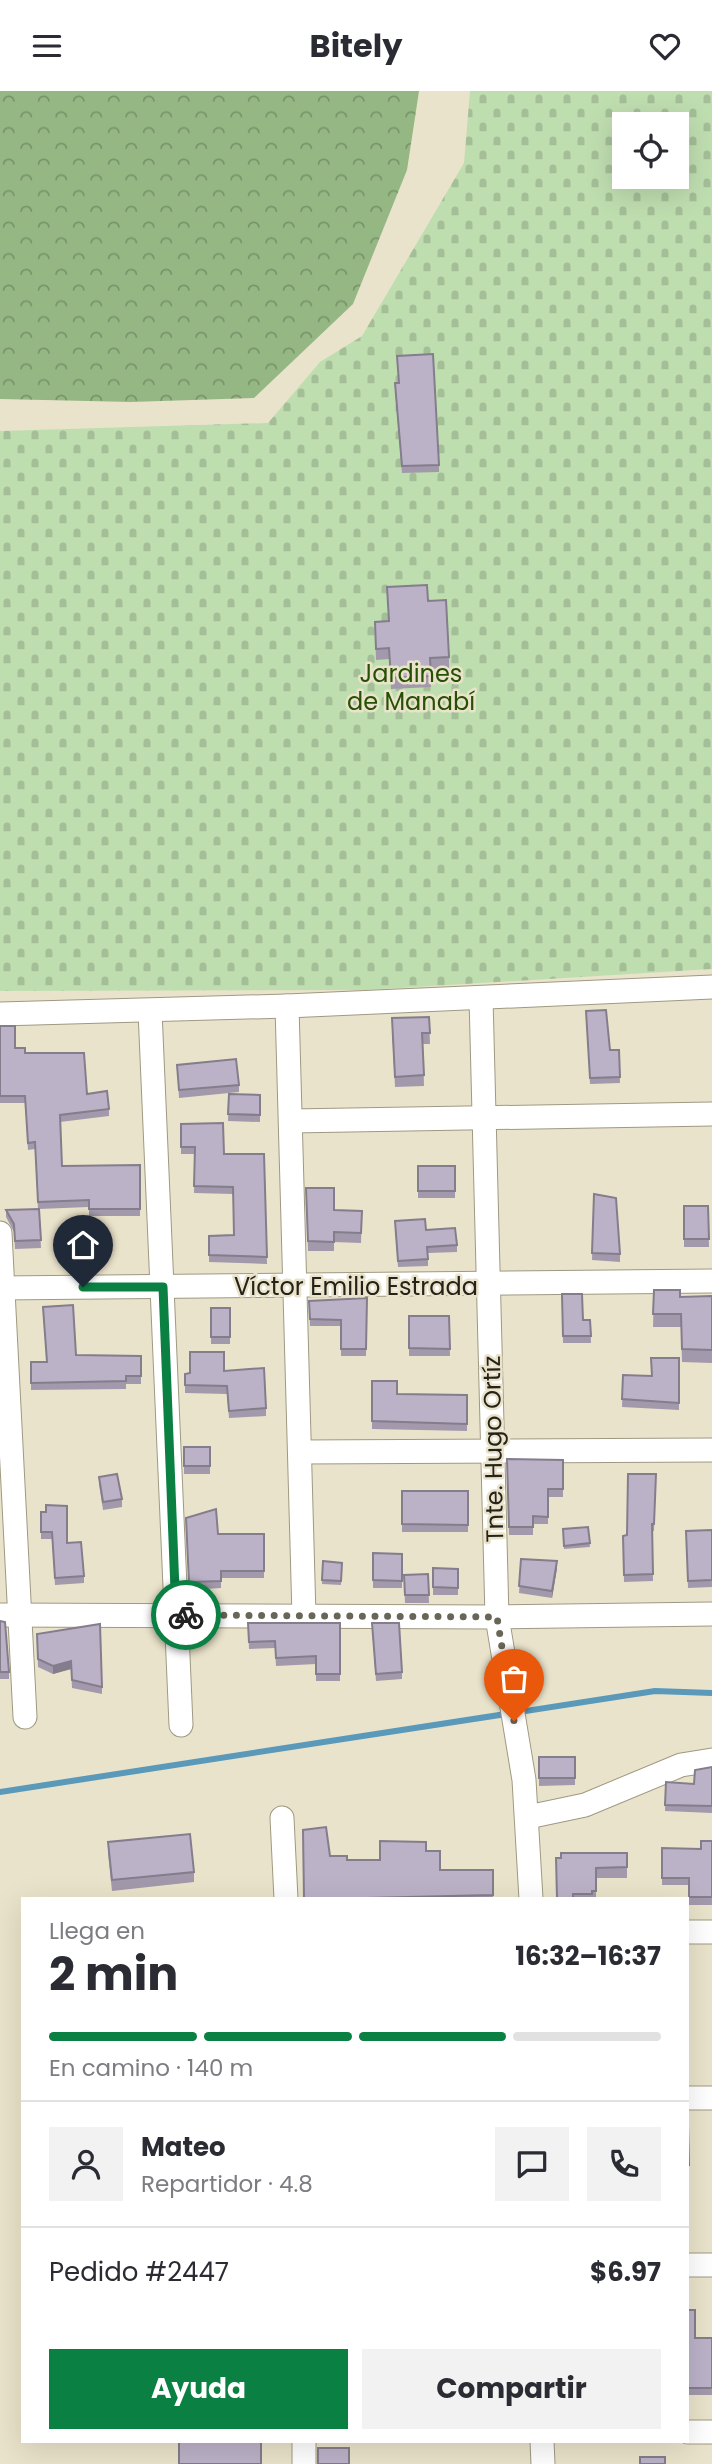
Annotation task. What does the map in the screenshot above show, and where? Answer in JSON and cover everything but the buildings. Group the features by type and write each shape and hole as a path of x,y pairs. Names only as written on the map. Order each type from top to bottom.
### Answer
{"street":[{"path":"0,1014 288,1006 712,987"},
{"name":"Tnte. Hugo Ortíz","path":"481,998 498,1624 528,1817 531,1897"},
{"path":"288,1006 304,1616"},
{"path":"150,1010 181,1725"},
{"path":"292,1121 712,1114"},
{"path":"0,1233 10,1615 24,1717"},
{"name":"Víctor Emilio Estrada","path":"2,1288 712,1281"},
{"path":"300,1452 712,1450"},
{"path":"10,1615 304,1616 498,1624 712,1614"},
{"path":"528,1817 584,1805 681,1765 712,1760"},
{"path":"282,1818 286,1897"},
{"path":"689,1932 712,1932"},
{"path":"689,2098 712,2098"},
{"path":"689,2266 712,2265"},
{"path":"689,2432 712,2432"},
{"path":"304,2443 304,2464"},
{"path":"542,2443 542,2464"}],"green space":[{"path":"0,91 419,91 407,170 353,304 254,398 131,402 0,399"},
{"name":"Jardines de Manabí","path":"470,91 712,91 712,969 366,990 0,991 0,431 268,423 320,362 362,336 464,163"}],"waterway":[{"path":"0,1792 655,1691 712,1693"}],"way so far":[{"path":"186,1615 497,1617 514,1721"}],"route":[{"path":"83,1287 163,1287 176,1615 186,1615"}]}
